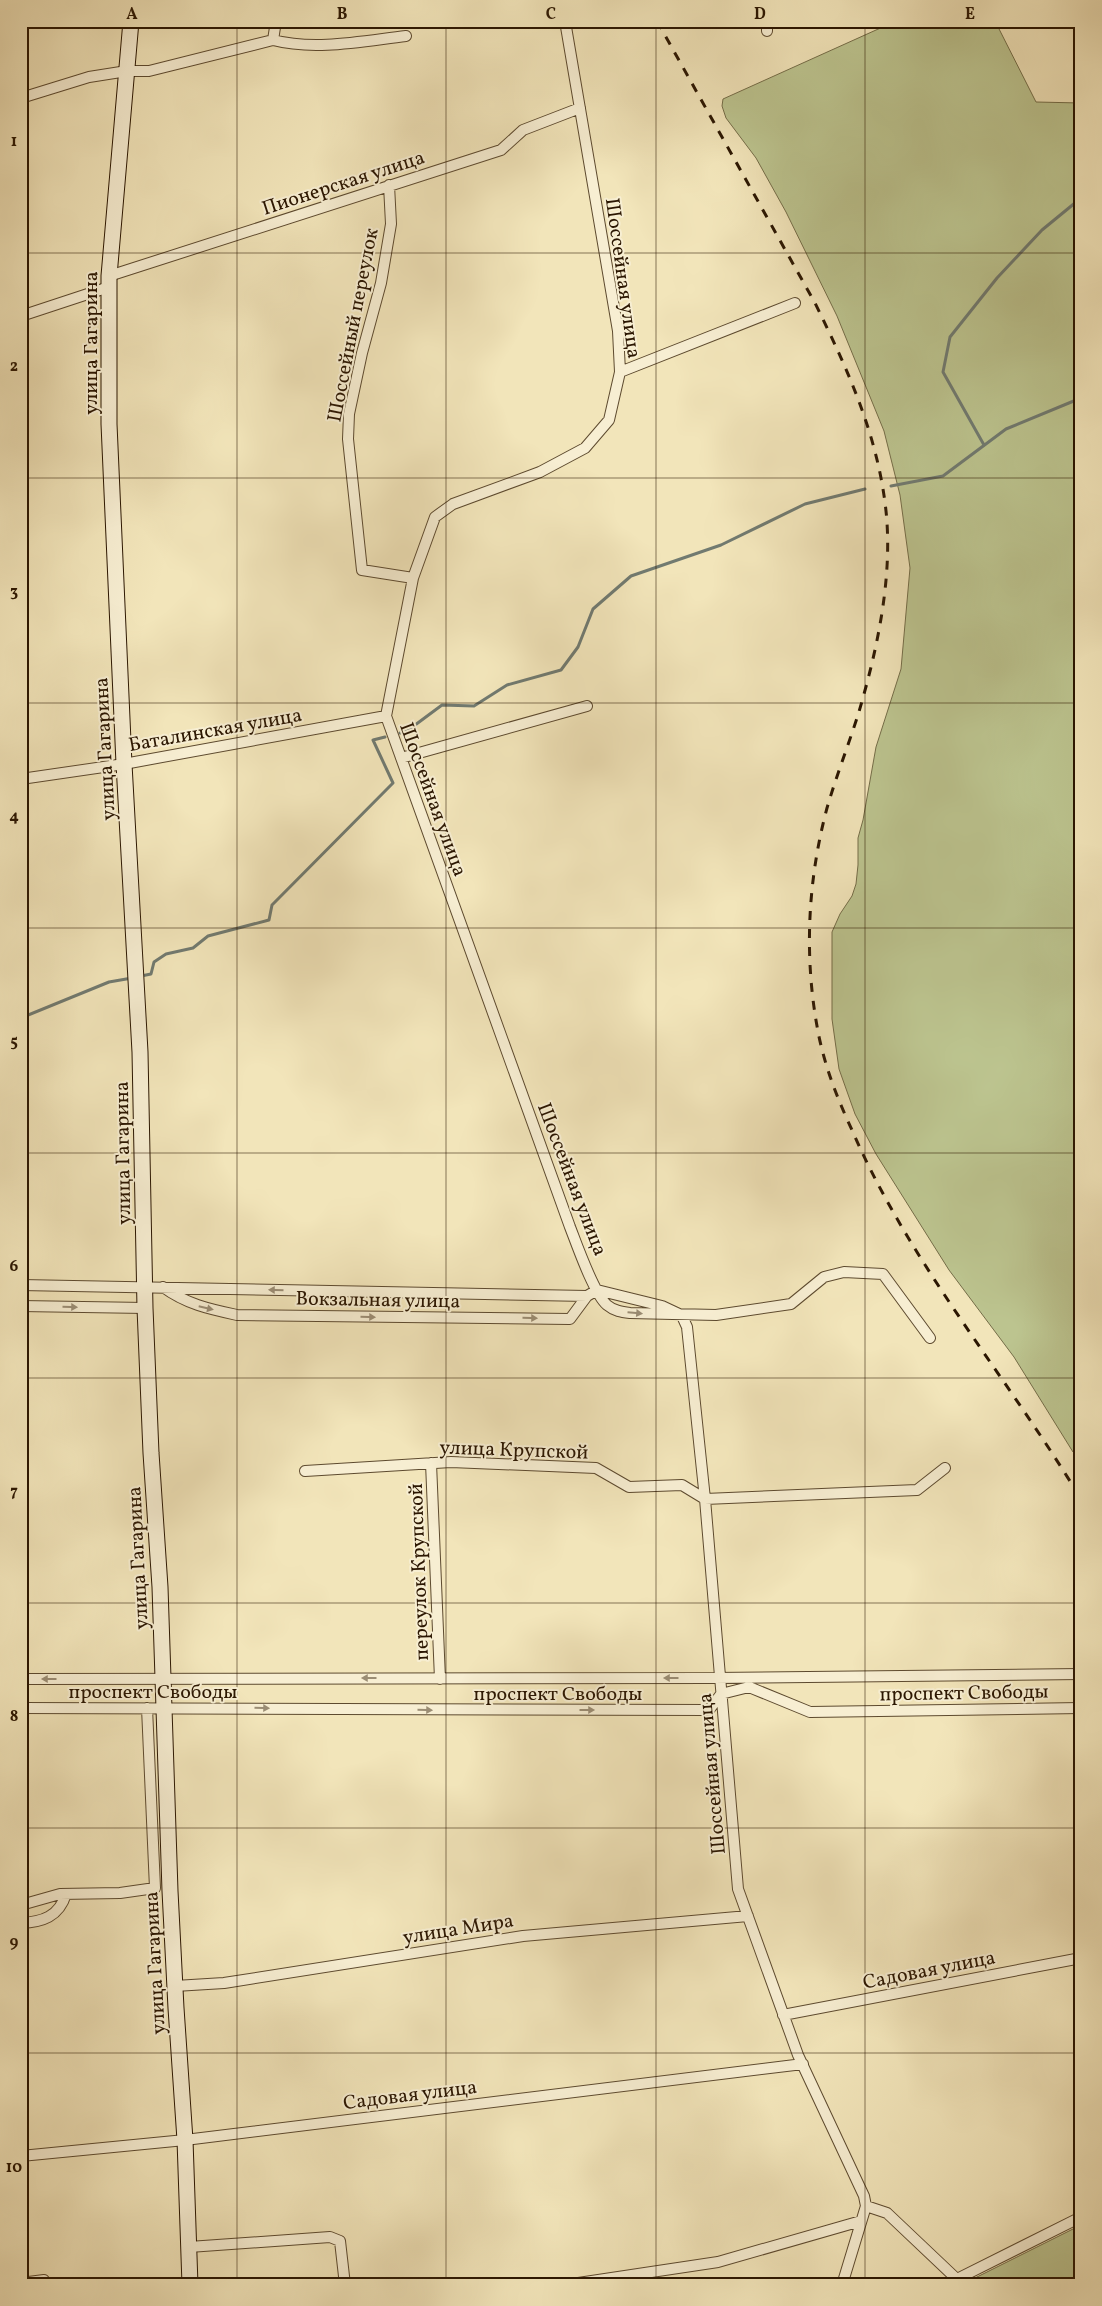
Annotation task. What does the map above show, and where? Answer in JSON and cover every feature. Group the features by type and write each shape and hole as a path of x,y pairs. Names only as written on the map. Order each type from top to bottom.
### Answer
{"main road":[{"name":"улица Гагарина","path":"130,21 109,281 109,424 124,764 137,992 144,1289 151,1453 160,1587 174,1986 185,2140 190,2285"}],"street":[{"path":"273,40 276,21"},
{"name":"Шоссейная улица","path":"565,21 618,331 620,372 609,420 584,448 540,472 453,504 435,517 413,578 386,716 570,1227 597,1290"},
{"path":"21,98 90,77 127,71 149,71 273,40 290,44 324,44 406,36"},
{"name":"Пионерская улица","path":"21,316 109,281 501,150 523,130 580,108"},
{"name":"Шоссейный переулок","path":"389,186 391,224 381,283 362,353 349,414 348,439 362,570 413,578"},
{"path":"620,372 795,303"},
{"path":"401,758 587,706"},
{"name":"Баталинская улица","path":"21,779 124,764 386,716"},
{"path":"597,1290 606,1305 616,1310 630,1313 682,1316 716,1315 791,1304 824,1277 844,1272 883,1274 930,1338"},
{"name":"Вокзальная улица","path":"21,1285 144,1289 163,1287 587,1296"},
{"name":"Вокзальная улица","path":"163,1287 179,1299 196,1306 237,1315 570,1319 587,1296 597,1290"},
{"path":"597,1290 662,1306 682,1316"},
{"path":"21,1306 145,1308"},
{"name":"Шоссейная улица","path":"682,1316 687,1328 705,1499 738,1889 802,2064 860,2184 866,2206"},
{"name":"улица Крупской","path":"305,1471 431,1463 596,1468 629,1488 682,1485 705,1499"},
{"name":"переулок Крупской","path":"431,1463 440,1678"},
{"path":"705,1499 917,1490 945,1468"},
{"name":"проспект Свободы","path":"21,1679 1081,1674"},
{"name":"проспект Свободы","path":"21,1708 709,1710 722,1694 749,1688 810,1712 1081,1708"},
{"path":"21,1905 66,1894 120,1893 154,1888 147,1708"},
{"path":"21,1923 41,1922 63,1903 66,1894"},
{"name":"улица Мира","path":"174,1986 224,1982 522,1936 748,1916"},
{"name":"Садовая улица","path":"783,2014 1081,1958"},
{"name":"Садовая улица","path":"21,2156 185,2140 802,2064"},
{"path":"842,2285 866,2206 887,2213 960,2282 1081,2217"},
{"path":"565,2285 718,2262 861,2221"},
{"path":"189,2248 330,2237 340,2241 345,2285"},
{"path":"21,2283 44,2280"}],"green space":[{"path":"896,21 995,21 1036,102 1081,103 1081,1424 1079,1427 1081,1454 1078,1455 1073,1452 1014,1357 949,1270 876,1154 855,1114 839,1069 832,1019 832,932 840,914 852,896 856,884 858,838 876,747 901,669 910,568 900,495 884,431 837,316 786,212 756,158 726,118 722,106 723,99"},
{"path":"1081,2225 1081,2285 965,2283"}],"waterway":[{"path":"984,445 943,372 950,337 997,278 1042,230 1081,198"},
{"path":"891,486 943,476 1006,429 1081,398"},
{"path":"400,733 407,731 442,705 474,706 507,685 561,670 578,647 593,609 631,576 721,545 805,504 865,489"},
{"path":"141,976 151,974 154,962 166,954 193,948 208,936 269,920 272,905 393,783 373,740 385,737"},
{"path":"21,1018 109,982 132,978"}],"railway":[{"path":"657,21 815,303 839,353 860,404 869,430 882,483 888,536 882,614 865,691 827,808 812,889 809,944 810,972 817,1026 823,1053 846,1118 875,1179 902,1227 930,1273 1081,1499"}]}
